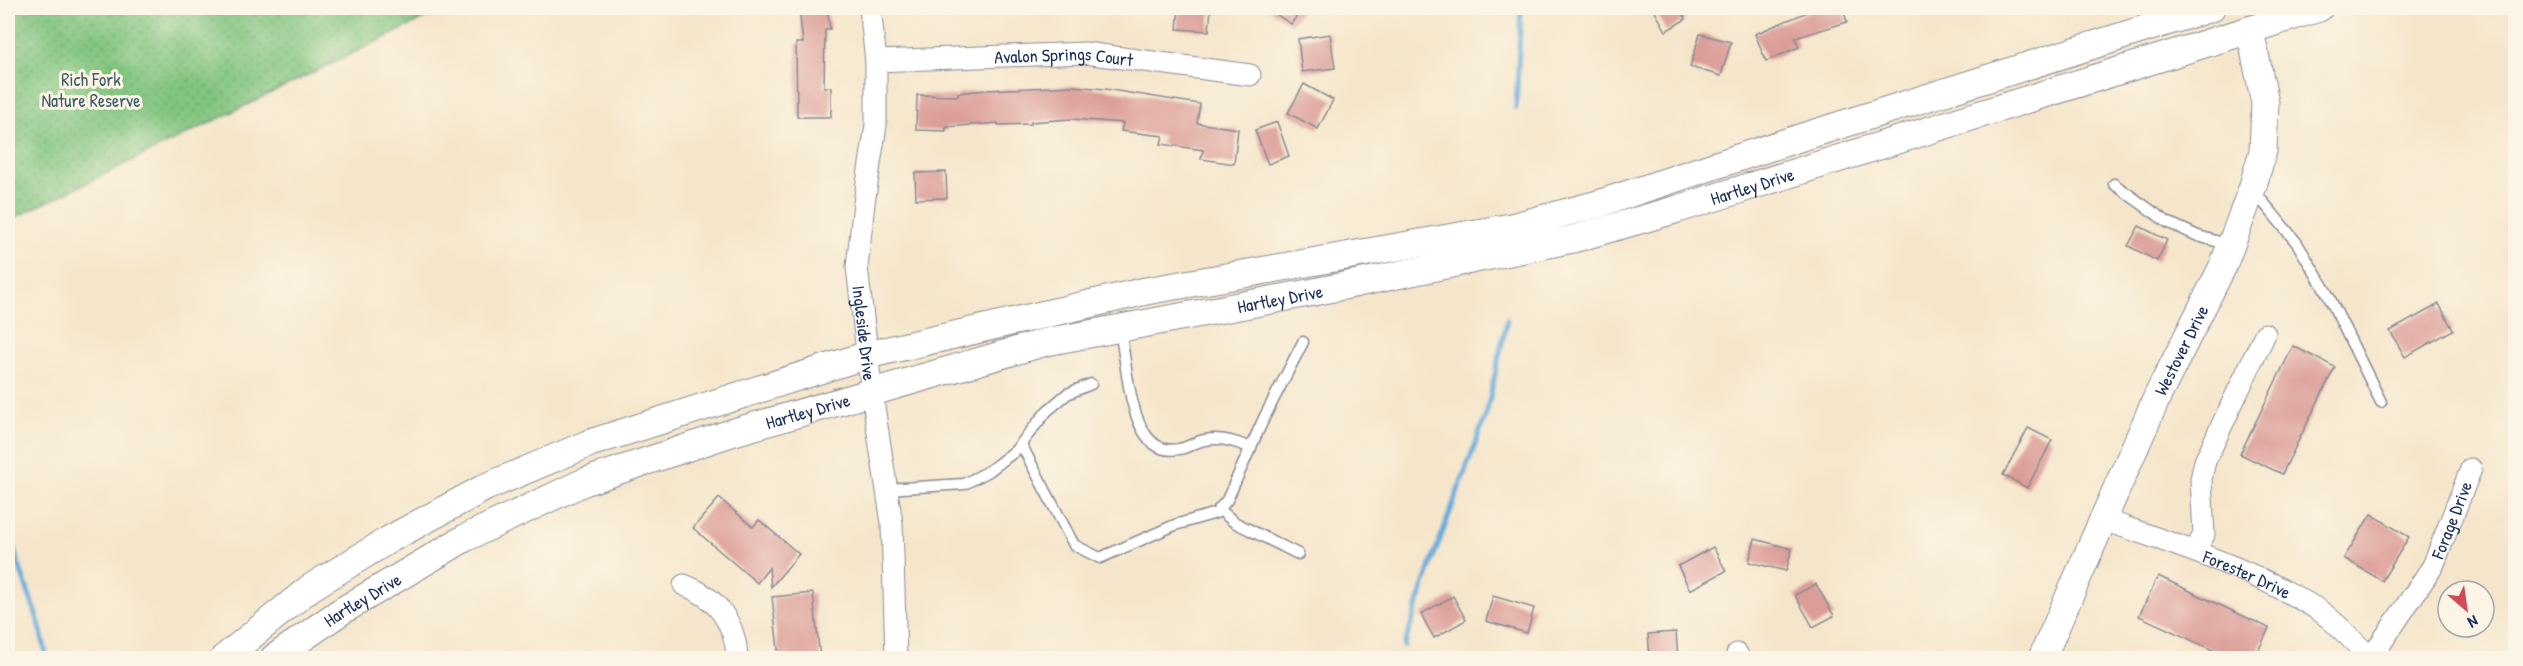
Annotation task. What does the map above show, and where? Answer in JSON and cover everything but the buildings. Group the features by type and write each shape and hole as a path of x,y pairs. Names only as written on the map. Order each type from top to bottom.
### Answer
{"street":[{"name":"Ingleside Drive","path":"870,8 876,62 876,125 857,267 872,394 892,523 896,658"},
{"name":"Hartley Drive","path":"224,658 310,588 390,539 486,487 591,443 867,355 1146,291 1511,227 1598,204 2211,8"},
{"name":"Hartley Drive","path":"274,658 340,612 465,538 584,482 734,432 1046,342 1314,292 1573,239 1678,209 2319,8"},
{"name":"Westover Drive","path":"2042,658 2158,395 2223,266 2252,189 2263,151 2265,103 2250,30"},
{"name":"Avalon Springs Court","path":"876,62 1085,53 1250,75"},
{"path":"2194,551 2204,535 2201,479 2205,461 2265,334"},
{"name":"Forage Drive","path":"2371,658 2433,566 2471,469"},
{"name":"Forester Drive","path":"2104,520 2194,551 2281,590 2318,610 2371,658"},
{"path":"684,585 697,590 713,601 724,613 732,630 737,658"}],"lane":[{"path":"2114,184 2167,222 2198,236 2230,245"},
{"path":"2252,189 2297,243 2327,293 2381,402"},
{"path":"1122,342 1137,422 1144,435 1160,448 1178,450 1204,440 1228,440 1251,448"},
{"path":"1021,444 1074,544 1100,558 1175,525 1216,513 1227,500 1303,342"},
{"path":"887,489 964,484 988,471 1021,444 1047,411 1067,394 1091,384"},
{"path":"1219,509 1234,522 1298,554"}],"green space":[{"name":"Rich Fork Nature Reserve","path":"8,8 446,8 8,221"}],"waterway":[{"path":"1516,108 1521,8"},
{"path":"1404,646 1432,561 1486,415 1507,320"},
{"path":"8,533 39,623 47,658"}]}
